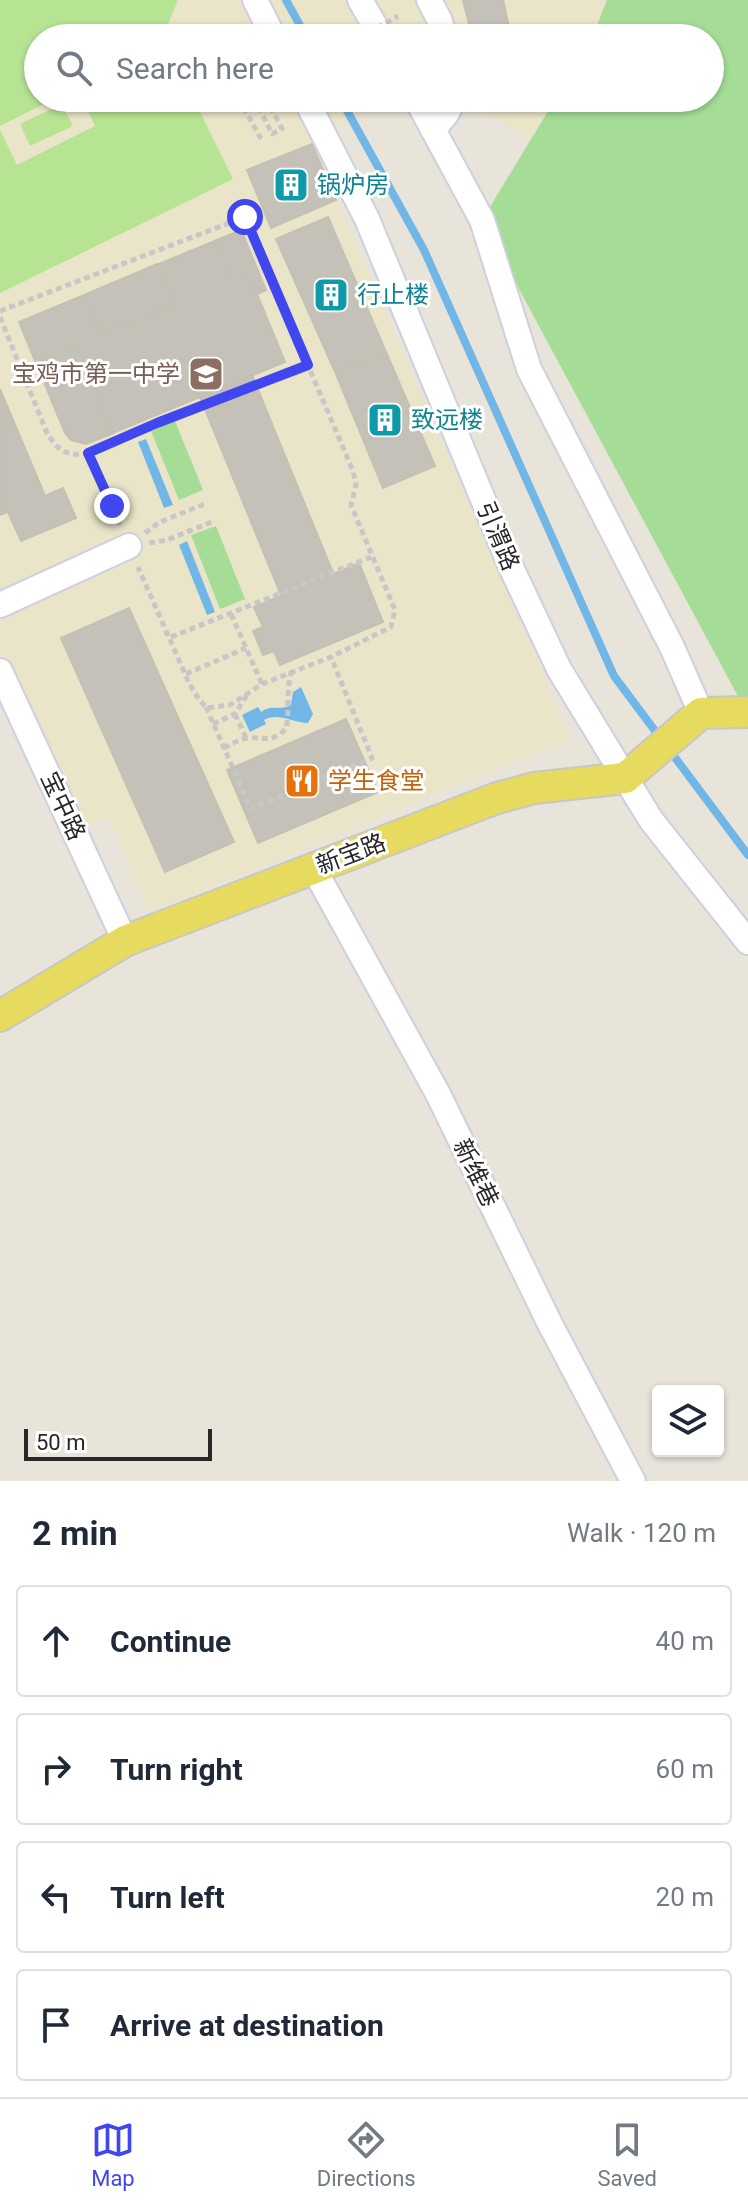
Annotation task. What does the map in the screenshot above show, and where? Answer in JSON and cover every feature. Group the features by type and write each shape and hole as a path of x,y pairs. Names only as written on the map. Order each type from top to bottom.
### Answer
{"main road":[{"path":"625,778 701,713 748,712"},
{"name":"新宝路","path":"0,1016 125,941 497,798 534,788 625,778"}],"street":[{"path":"255,0 267,24"},
{"path":"360,0 374,24"},
{"path":"429,0 441,24"},
{"name":"引渭路","path":"312,112 367,219 517,580 559,669 651,820 748,942"},
{"path":"423,112 482,220 529,369 665,633 701,713"},
{"path":"433,130 447,112"},
{"path":"0,605 129,546"},
{"name":"宝中路","path":"0,671 125,941"},
{"name":"新维巷","path":"314,869 438,1094 550,1324 633,1481"}],"path":[{"path":"384,24 398,16"},
{"path":"246,112 261,139"},
{"path":"261,112 272,134 282,129 273,112"},
{"path":"206,707 212,709 230,705 262,684 331,657 391,627 395,619 395,610 351,505 355,478 308,365 245,217 0,314 53,443 67,454 88,453 308,365"},
{"path":"88,453 194,692 206,707 251,809 372,758 331,657"},
{"path":"160,522 207,503"},
{"path":"167,540 214,521"},
{"path":"171,637 371,557"},
{"path":"231,614 262,684"},
{"path":"186,674 246,648"},
{"path":"224,748 246,738 262,740 281,734 286,729 286,698 291,672"},
{"path":"213,724 235,714 249,691"},
{"path":"235,714 246,738"}],"shaded area":[{"name":"宝鸡市第一中学","path":"0,0 607,0 598,24 24,24 24,112 363,112 312,144 571,739 149,912 109,817 80,828 0,651"},
{"path":"483,112 546,112 530,139"}],"green space":[{"path":"0,0 178,0 168,24 24,24 24,112 28,112 0,126"},
{"path":"607,0 748,0 748,715 482,220 548,112 724,112 724,24 598,24"},
{"path":"45,112 66,112 73,126 30,146 20,124"},
{"path":"88,112 200,112 233,179 0,293 0,130 17,165 95,126"},
{"path":"175,421 203,490 179,500 151,431"},
{"path":"216,526 245,599 220,609 191,535"}],"water":[{"path":"146,439 173,505 164,508 138,442"},
{"path":"187,541 215,612 207,615 179,545"},
{"path":"301,687 313,714 308,723 269,718 264,720 266,724 250,732 242,715 258,707 261,712 291,705 293,692"}],"building":[{"path":"463,0 503,0 508,24 469,24"},
{"name":"锅炉房","path":"312,144 336,200 271,228 247,170"},
{"name":"行止楼","path":"328,217 386,352 336,374 276,239"},
{"path":"241,230 266,290 257,294 285,362 86,444 71,440 65,433 19,322"},
{"path":"241,230 266,290 257,294 249,274 231,281 215,241"},
{"path":"157,264 174,305 101,335 84,295"},
{"path":"77,346 114,433 86,444 71,440 65,433 36,363"},
{"name":"致远楼","path":"386,352 435,466 383,488 336,374"},
{"path":"252,375 333,573 281,595 200,397"},
{"path":"0,389 45,496 63,488 76,518 21,541 8,512 0,515"},
{"path":"359,563 383,622 280,665 274,651 263,655 253,631 263,627 254,607"},
{"path":"129,608 234,842 165,872 61,638"},
{"name":"学生食堂","path":"346,719 378,792 258,843 227,770"}],"waterway":[{"path":"286,0 299,24"},
{"path":"348,112 424,250 614,676 748,855"}],"place":[{"name":"锅炉房","path":"291,185"},
{"name":"行止楼","path":"331,295"},
{"name":"宝鸡市第一中学","path":"206,374"},
{"name":"致远楼","path":"385,420"},
{"name":"学生食堂","path":"302,781"}],"route":[{"path":"112,506 88,453 308,365 245,217"}]}
